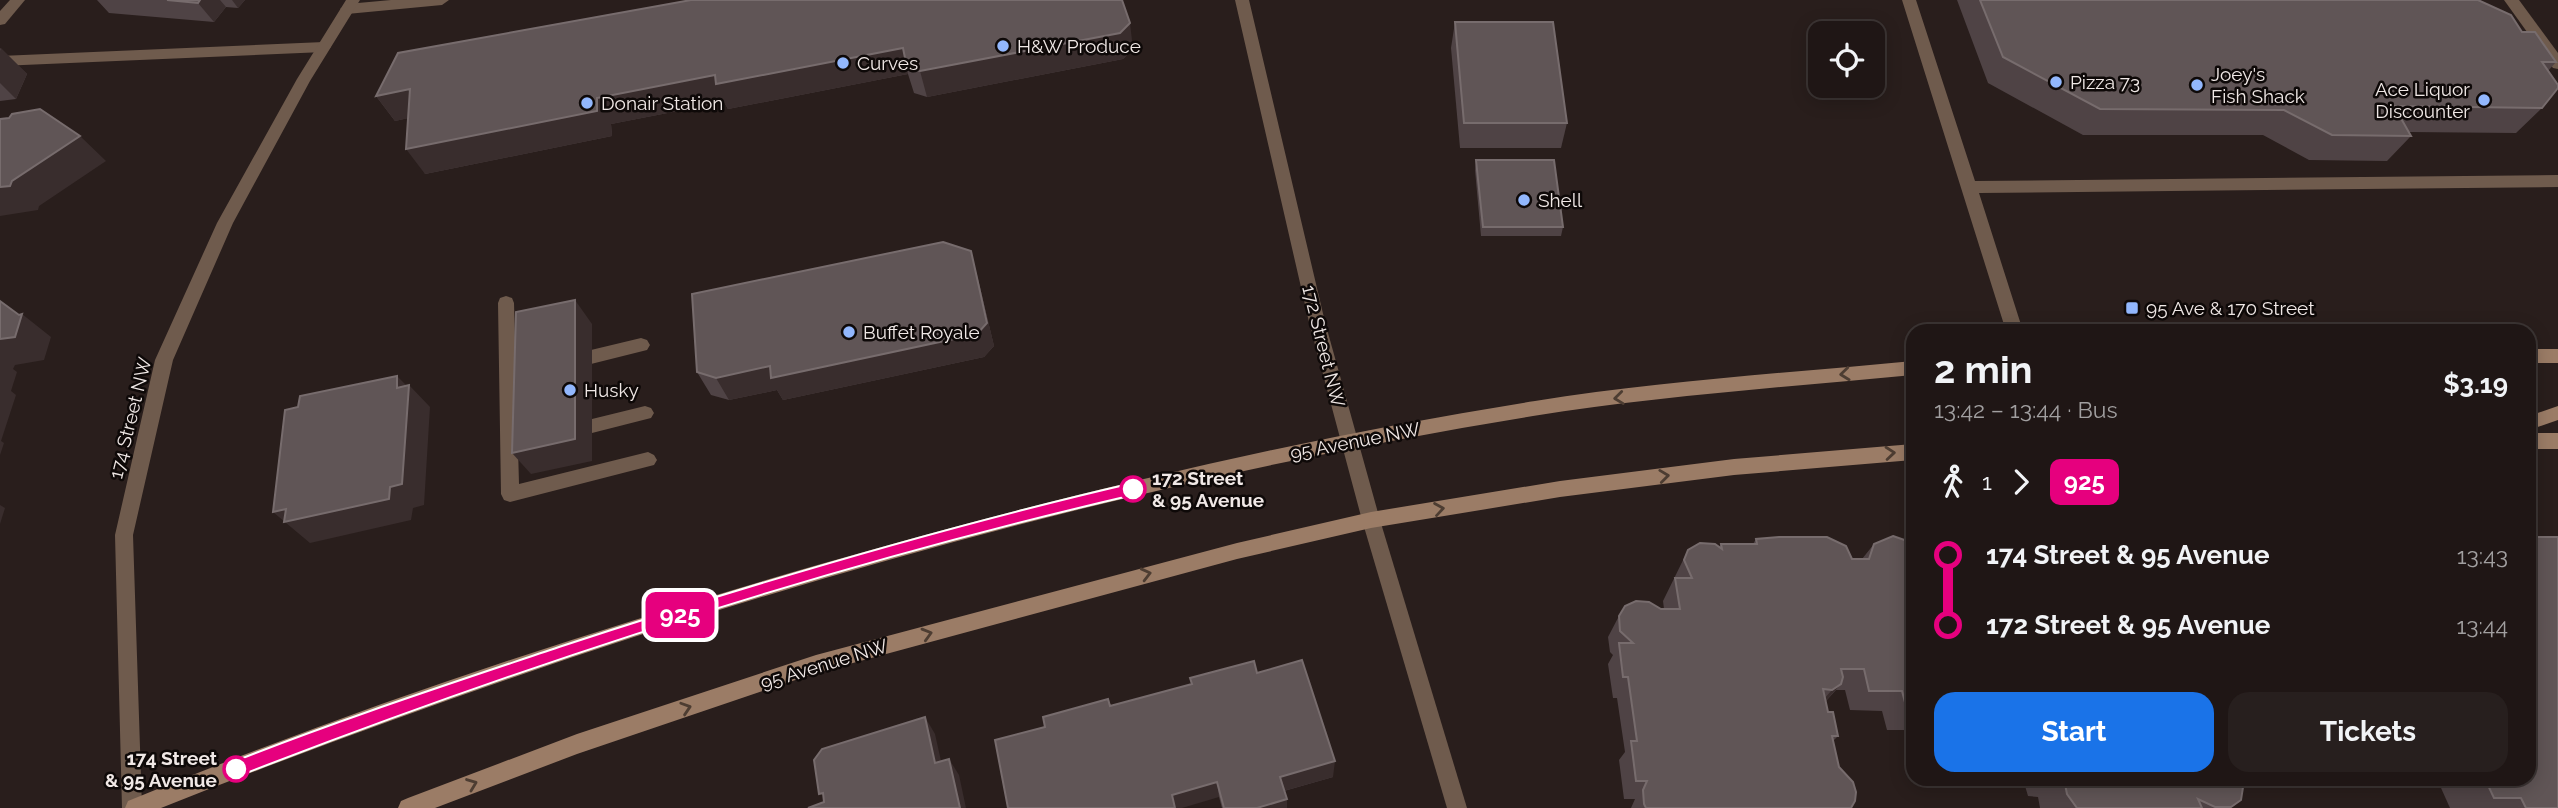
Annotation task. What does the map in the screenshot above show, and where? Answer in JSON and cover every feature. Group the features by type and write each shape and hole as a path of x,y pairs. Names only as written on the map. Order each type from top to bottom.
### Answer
{"main road":[{"path":"2536,356 2558,356"},
{"name":"95 Avenue NW","path":"133,808 366,719 569,650 802,577 1069,504 1348,442 1538,408 1700,388 1906,369"},
{"path":"2536,421 2558,413"},
{"path":"2536,441 2558,441"},
{"name":"95 Avenue NW","path":"408,808 577,744 816,664 1082,591 1371,520 1586,485 1734,467 1906,453"}],"street":[{"path":"0,20 18,0"},
{"path":"350,4 442,0"},
{"name":"172 Street NW","path":"1242,0 1286,194 1348,442 1457,808"},
{"path":"1909,0 2013,324"},
{"path":"2511,0 2558,64"},
{"name":"174 Street NW","path":"133,808 124,535 164,360 225,223 304,79 350,4"},
{"path":"0,61 324,47"},
{"path":"1969,187 2558,181"},
{"path":"506,303 513,375 509,450 510,494 648,460"},
{"path":"592,357 641,345"},
{"path":"592,426 645,413"},
{"path":"509,450 531,444"}],"building":[{"path":"167,0 200,0 198,3"},
{"path":"691,0 1122,0 1130,23 1120,33 920,71 907,68 903,48 716,84 715,75 597,98 597,111 406,149 410,89 376,96 398,53"},
{"path":"1980,0 2478,0 2511,15 2522,32 2535,32 2556,62 2542,62 2558,88 2542,108 2394,106 2411,136 2332,135 2284,110 2100,109 2003,57"},
{"path":"1455,22 1553,22 1567,123 1464,123"},
{"path":"40,109 80,136 12,181 10,186 0,187 0,119"},
{"path":"1476,160 1554,160 1563,227 1483,227"},
{"name":"Buffet Royale","path":"943,242 971,251 987,323 977,334 771,378 770,366 716,378 697,372 692,294"},
{"path":"575,300 575,439 512,453 516,312"},
{"path":"0,301 19,315 22,314 15,337 0,339"},
{"path":"397,376 397,388 409,385 402,484 390,487 389,499 284,522 286,509 273,512 285,410 298,407 300,396"},
{"path":"1893,536 1906,541 1906,706 1902,691 1869,691 1864,669 1841,669 1841,684 1832,690 1823,689 1828,712 1833,712 1838,736 1832,736 1839,767 1853,782 1856,792 1851,808 1646,808 1643,790 1647,781 1636,781 1631,741 1637,741 1628,677 1623,677 1619,643 1633,643 1620,631 1619,616 1625,606 1636,601 1649,602 1661,609 1680,609 1675,578 1692,578 1684,560 1688,550 1700,543 1715,544 1722,549 1721,544 1757,544 1756,539 1827,537 1846,546 1852,559 1869,559 1874,544"},
{"path":"2536,537 2558,537 2558,808 2526,808 2521,798 2494,798 2488,786 2536,786"},
{"path":"1302,660 1335,761 1280,777 1287,799 1257,808 1224,808 1217,782 1172,795 1175,808 1008,808 995,740 1045,727 1043,717 1108,699 1110,706 1192,684 1190,678 1254,661 1257,673"},
{"path":"925,717 935,763 949,759 960,808 808,808 824,802 823,793 819,794 814,760 822,749"},
{"path":"2065,786 2243,786 2241,800 2231,807 2215,807 2198,799 2202,808 2077,808 2067,794"}],"bus line":[{"name":"925","path":"236,769 366,719 569,650 802,577 1133,489"}],"place":[{"name":"H&W Produce","path":"1003,46"},
{"name":"Curves","path":"843,63"},
{"name":"Pizza 73","path":"2056,82"},
{"name":"Joey's Fish Shack","path":"2197,85"},
{"name":"Ace Liquor Discounter","path":"2484,100"},
{"name":"Donair Station","path":"587,103"},
{"name":"Shell","path":"1524,200"},
{"name":"95 Ave & 170 Street","path":"2132,308"},
{"name":"Buffet Royale","path":"849,332"},
{"name":"Husky","path":"570,390"},
{"name":"172 Street & 95 Avenue","path":"1133,489"},
{"name":"174 Street & 95 Avenue","path":"236,769"}]}
